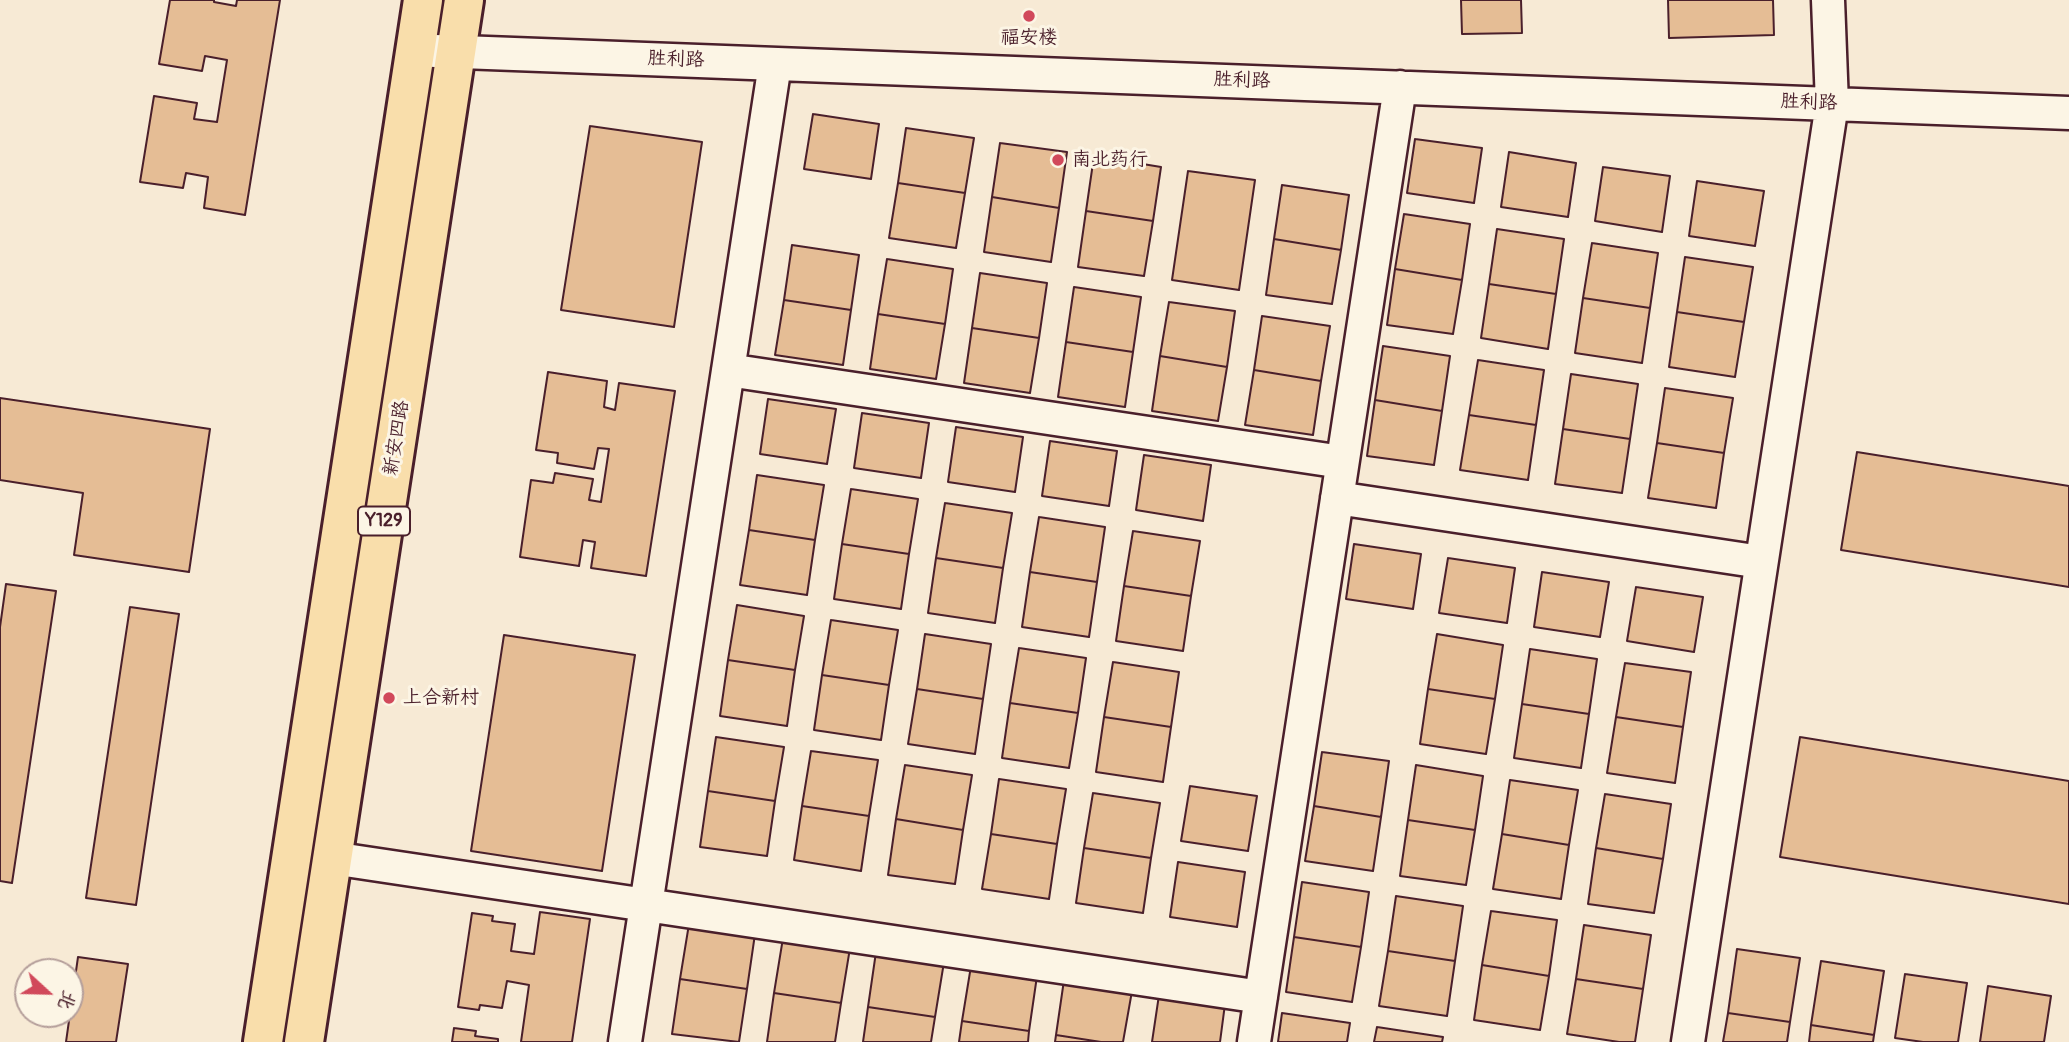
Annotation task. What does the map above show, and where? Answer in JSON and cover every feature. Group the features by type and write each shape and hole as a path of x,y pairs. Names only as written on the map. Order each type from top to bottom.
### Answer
{"main road":[{"name":"新安四路","path":"263,1042 424,0"},
{"name":"新安四路","path":"304,1042 464,0"}],"street":[{"path":"1688,1042 1832,104 1828,0"},
{"name":"胜利路","path":"416,50 2069,113"},
{"path":"625,1042 775,64"},
{"path":"1254,1042 1400,87"},
{"path":"728,370 1342,462"},
{"path":"1337,498 1761,562"},
{"path":"332,858 1261,997"}],"building":[{"path":"170,0 214,0 236,6 237,0 280,0 245,215 204,208 208,177 186,173 183,188 140,182 154,96 197,103 194,119 217,122 227,60 205,56 202,71 159,64"},
{"path":"1461,0 1521,0 1522,33 1462,34"},
{"path":"1668,0 1773,0 1774,35 1669,38"},
{"path":"813,114 879,124 871,179 804,169"},
{"path":"590,126 702,142 674,327 561,310"},
{"path":"906,128 974,138 965,193 898,183"},
{"path":"1415,139 1482,148 1474,203 1407,193"},
{"path":"1000,143 1067,152 1059,208 992,197"},
{"path":"1509,152 1576,163 1568,217 1501,207"},
{"path":"1094,156 1161,167 1153,221 1086,211"},
{"path":"1603,167 1670,176 1662,232 1595,221"},
{"path":"1188,171 1255,180 1239,290 1172,280"},
{"path":"1697,181 1764,191 1755,246 1689,236"},
{"path":"898,183 965,193 956,248 889,238"},
{"path":"1282,185 1349,195 1341,250 1274,239"},
{"path":"992,197 1059,208 1051,262 984,252"},
{"path":"1086,211 1153,221 1144,276 1078,267"},
{"path":"1404,214 1470,224 1462,280 1395,269"},
{"path":"1497,229 1564,239 1556,294 1489,284"},
{"path":"1274,239 1341,250 1332,304 1266,295"},
{"path":"1592,243 1658,253 1650,308 1583,298"},
{"path":"792,245 859,255 851,310 784,300"},
{"path":"1685,257 1753,267 1744,322 1677,312"},
{"path":"887,259 953,269 945,324 878,314"},
{"path":"1395,269 1462,280 1453,334 1387,325"},
{"path":"980,273 1047,283 1039,338 972,328"},
{"path":"1489,284 1556,294 1548,349 1481,338"},
{"path":"1074,287 1141,297 1133,352 1066,342"},
{"path":"1583,298 1650,308 1642,363 1575,353"},
{"path":"784,300 851,310 843,365 775,355"},
{"path":"1169,302 1235,311 1227,367 1160,356"},
{"path":"1677,312 1744,322 1735,377 1669,367"},
{"path":"878,314 945,324 936,379 870,369"},
{"path":"1262,316 1330,326 1321,381 1254,370"},
{"path":"972,328 1039,338 1030,393 964,383"},
{"path":"1066,342 1133,352 1125,407 1058,397"},
{"path":"1383,346 1450,356 1442,411 1375,400"},
{"path":"1160,356 1227,367 1218,421 1152,411"},
{"path":"1478,360 1544,370 1536,425 1469,415"},
{"path":"1254,370 1321,381 1313,435 1245,425"},
{"path":"548,372 607,381 604,407 615,410 619,383 675,391 646,576 591,568 595,542 583,540 579,566 520,557 531,480 553,483 555,473 593,479 589,500 601,502 609,449 598,448 594,469 557,463 558,453 536,450"},
{"path":"1571,374 1638,384 1630,439 1563,429"},
{"path":"1665,388 1733,398 1724,453 1657,443"},
{"path":"0,398 210,429 189,572 74,555 83,493 0,480"},
{"path":"768,399 836,409 827,464 760,454"},
{"path":"1375,400 1442,411 1434,465 1367,456"},
{"path":"862,413 929,423 921,478 854,468"},
{"path":"1469,415 1536,425 1528,480 1460,470"},
{"path":"956,427 1023,437 1015,492 948,482"},
{"path":"1563,429 1630,439 1622,493 1555,484"},
{"path":"1050,441 1117,451 1109,506 1042,496"},
{"path":"1657,443 1724,453 1716,508 1648,498"},
{"path":"1857,452 2069,486 2069,587 1841,550"},
{"path":"1144,455 1211,465 1203,521 1136,510"},
{"path":"757,475 824,485 815,540 749,530"},
{"path":"851,489 918,499 909,554 842,544"},
{"path":"945,503 1012,513 1003,568 936,558"},
{"path":"1039,517 1105,527 1097,582 1030,572"},
{"path":"749,530 815,540 807,595 740,585"},
{"path":"1133,531 1200,541 1191,596 1124,586"},
{"path":"842,544 909,554 901,609 834,599"},
{"path":"1354,544 1421,554 1413,609 1346,599"},
{"path":"936,558 1003,568 995,623 928,613"},
{"path":"1448,558 1515,568 1507,623 1439,613"},
{"path":"1030,572 1097,582 1089,637 1022,627"},
{"path":"1542,572 1609,582 1600,637 1534,627"},
{"path":"6,584 56,591 12,883 0,881 0,627"},
{"path":"1124,586 1191,596 1183,651 1116,641"},
{"path":"1636,587 1703,597 1694,652 1627,641"},
{"path":"737,605 804,616 795,670 728,660"},
{"path":"130,607 179,614 136,905 86,898"},
{"path":"831,620 898,630 889,685 822,675"},
{"path":"925,634 991,644 983,699 917,689"},
{"path":"1437,634 1503,645 1495,699 1428,689"},
{"path":"504,635 635,655 602,871 471,851"},
{"path":"1019,648 1086,658 1078,713 1010,703"},
{"path":"1530,649 1597,659 1589,714 1522,704"},
{"path":"728,660 795,670 787,726 720,716"},
{"path":"1113,662 1179,672 1171,727 1104,717"},
{"path":"1625,663 1691,672 1683,727 1616,717"},
{"path":"822,675 889,685 881,740 814,730"},
{"path":"917,689 983,699 975,754 908,744"},
{"path":"1428,689 1495,699 1486,754 1420,744"},
{"path":"1010,703 1078,713 1069,768 1002,758"},
{"path":"1522,704 1589,714 1581,768 1514,758"},
{"path":"1104,717 1171,727 1163,782 1096,772"},
{"path":"1616,717 1683,727 1675,783 1607,773"},
{"path":"716,737 784,747 775,801 708,791"},
{"path":"1800,737 2069,781 2069,904 1780,857"},
{"path":"811,751 878,760 869,816 802,806"},
{"path":"1322,752 1389,761 1381,817 1314,806"},
{"path":"905,765 972,775 963,830 896,819"},
{"path":"1416,765 1483,776 1475,830 1408,820"},
{"path":"999,779 1066,789 1057,844 991,834"},
{"path":"1510,780 1578,790 1569,845 1502,834"},
{"path":"1190,786 1257,796 1248,851 1181,841"},
{"path":"708,791 775,801 767,856 700,847"},
{"path":"1093,793 1160,803 1151,858 1084,848"},
{"path":"1605,794 1671,804 1663,859 1596,848"},
{"path":"802,806 869,816 861,871 794,860"},
{"path":"1314,806 1381,817 1373,871 1305,861"},
{"path":"896,819 963,830 955,884 888,875"},
{"path":"1408,820 1475,830 1466,885 1400,876"},
{"path":"991,834 1057,844 1049,899 982,889"},
{"path":"1502,834 1569,845 1561,899 1493,889"},
{"path":"1084,848 1151,858 1143,913 1076,903"},
{"path":"1596,848 1663,859 1654,913 1588,904"},
{"path":"1178,862 1245,872 1237,927 1170,917"},
{"path":"1302,882 1369,892 1361,947 1294,937"},
{"path":"1396,896 1463,906 1455,961 1388,951"},
{"path":"1491,911 1557,920 1549,976 1482,965"},
{"path":"540,912 590,919 572,1042 521,1042 529,985 507,981 502,1008 480,1005 479,1010 458,1007 472,913 493,916 492,921 515,924 511,951 534,954"},
{"path":"689,924 755,934 747,989 680,979"},
{"path":"1584,925 1651,935 1643,989 1576,979"},
{"path":"1294,937 1361,947 1352,1002 1286,992"},
{"path":"783,938 850,948 841,1003 774,993"},
{"path":"1737,949 1800,958 1790,1022 1728,1013"},
{"path":"1388,951 1455,961 1447,1016 1379,1006"},
{"path":"876,952 944,962 935,1017 868,1007"},
{"path":"78,957 128,964 116,1042 66,1042 68,1028 84,1028 84,958"},
{"path":"1821,961 1884,971 1874,1035 1811,1025"},
{"path":"1482,965 1549,976 1540,1030 1474,1020"},
{"path":"971,966 1037,976 1029,1031 962,1021"},
{"path":"1905,974 1967,983 1958,1042 1923,1042 1895,1038"},
{"path":"680,979 747,989 739,1042 672,1034"},
{"path":"1576,979 1643,989 1635,1042 1567,1034"},
{"path":"1064,980 1132,991 1123,1042 1101,1042 1056,1035"},
{"path":"1988,986 2051,996 2044,1042 1980,1042"},
{"path":"774,993 841,1003 835,1042 767,1042"},
{"path":"1159,995 1225,1004 1220,1042 1152,1042"},
{"path":"868,1007 935,1017 931,1042 863,1042"},
{"path":"1282,1013 1350,1023 1347,1042 1278,1042"},
{"path":"1728,1013 1790,1022 1787,1042 1723,1042"},
{"path":"962,1021 1029,1031 1028,1042 959,1042"},
{"path":"1811,1025 1874,1035 1873,1042 1809,1042"},
{"path":"1377,1027 1443,1037 1442,1042 1374,1042"},
{"path":"454,1028 476,1031 475,1036 498,1039 498,1042 452,1042"},
{"path":"1056,1035 1101,1042 1055,1042"}],"place":[{"name":"福安楼","path":"1029,16"},
{"name":"南北药行","path":"1058,160"},
{"name":"上合新村","path":"389,698"}]}
